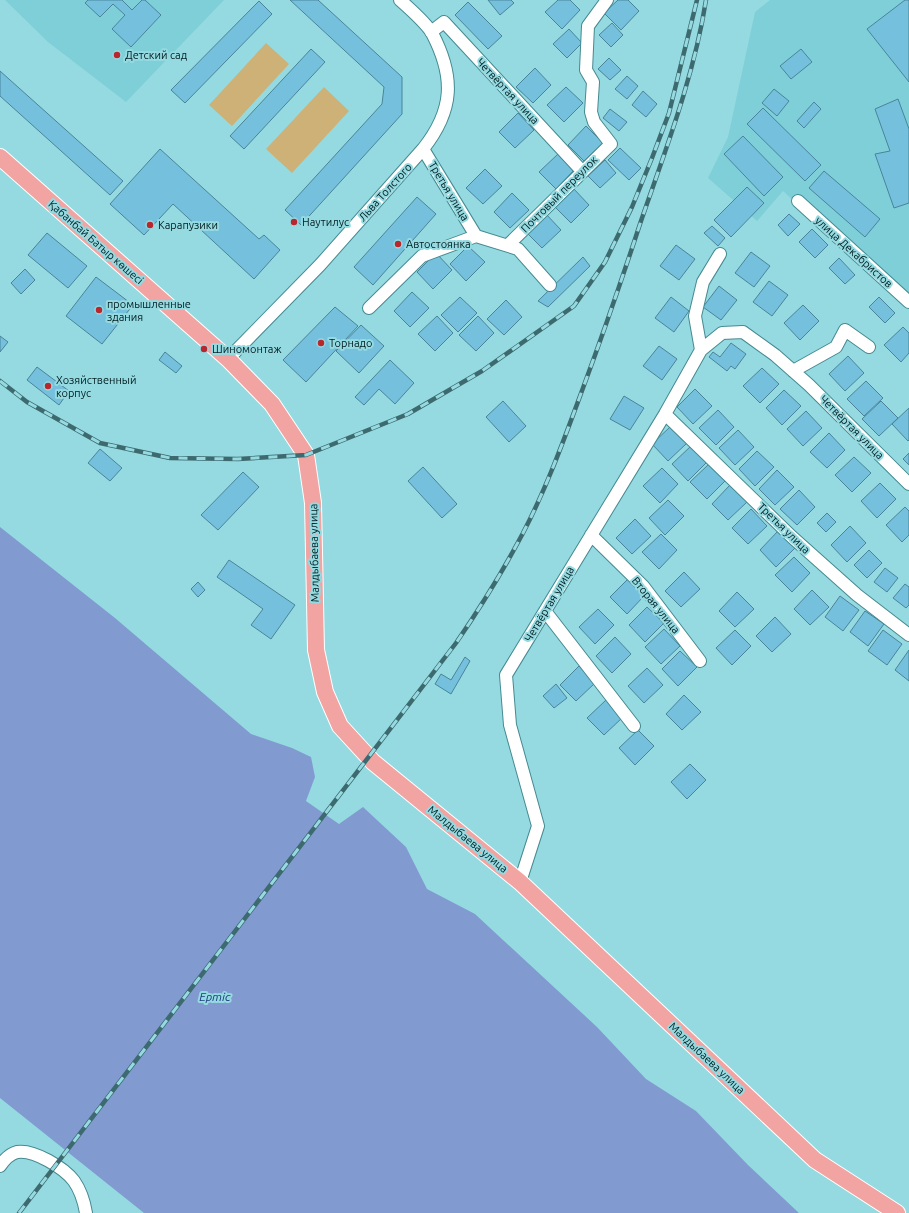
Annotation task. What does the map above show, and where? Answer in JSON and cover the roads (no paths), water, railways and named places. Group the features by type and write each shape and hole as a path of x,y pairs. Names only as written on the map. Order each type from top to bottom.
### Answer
{"main road":[{"name":"Қабанбай Батыр көшесі","path":"0,157 228,359"},
{"name":"Малдыбаева улица","path":"228,359 272,404 306,455 313,503 316,650 324,692 340,726 373,762 520,882 815,1160 897,1213"}],"street":[{"name":"Льва Толстого","path":"228,359 320,265 432,139 447,108 448,75 431,32 400,0"},
{"name":"Почтовый переулок","path":"508,244 611,144 594,122 591,112 593,82 586,70 588,26 607,0"},
{"name":"Четвёртая улица","path":"431,32 444,22 582,171"},
{"name":"Третья улица","path":"423,149 476,236"},
{"name":"улица Декабристов","path":"798,201 909,302"},
{"path":"369,308 422,256 476,236 508,244 518,249 550,285"},
{"path":"701,350 695,316 703,282 720,254"},
{"path":"793,371 836,347 845,330 870,347"},
{"name":"Четвёртая улица","path":"520,882 538,826 510,725 506,675 665,414 701,350 722,333 742,332 775,355 793,371 909,484"},
{"name":"Третья улица","path":"665,414 798,542 857,595 909,635"},
{"name":"Вторая улица","path":"591,535 643,586 700,661"},
{"path":"545,611 634,726"},
{"path":"2,1160 17,1152 33,1154 48,1161 63,1171 73,1181 83,1197 86,1213"}],"water":[{"name":"Ертіс","path":"0,527 115,618 251,734 292,748 311,757 315,777 306,801 339,824 363,807 406,847 427,889 475,914 597,1027 646,1079 696,1111 748,1165 799,1213 144,1213 0,1098"}],"railway":[{"path":"0,381 27,402 100,443 170,458 238,459 306,455 408,414 482,371 574,306 605,262 632,207 669,113 697,0"},
{"path":"19,1213 456,643 482,603 523,533 548,480 569,425 605,327 669,141 694,57 706,0"}],"place":[{"name":"Детский сад","path":"117,55"},
{"name":"Наутилус","path":"294,222"},
{"name":"Карапузики","path":"150,225"},
{"name":"Автостоянка","path":"398,244"},
{"name":"промышленные здания","path":"99,310"},
{"name":"Торнадо","path":"321,343"},
{"name":"Шиномонтаж","path":"204,349"},
{"name":"Хозяйственный корпус","path":"48,386"}]}
